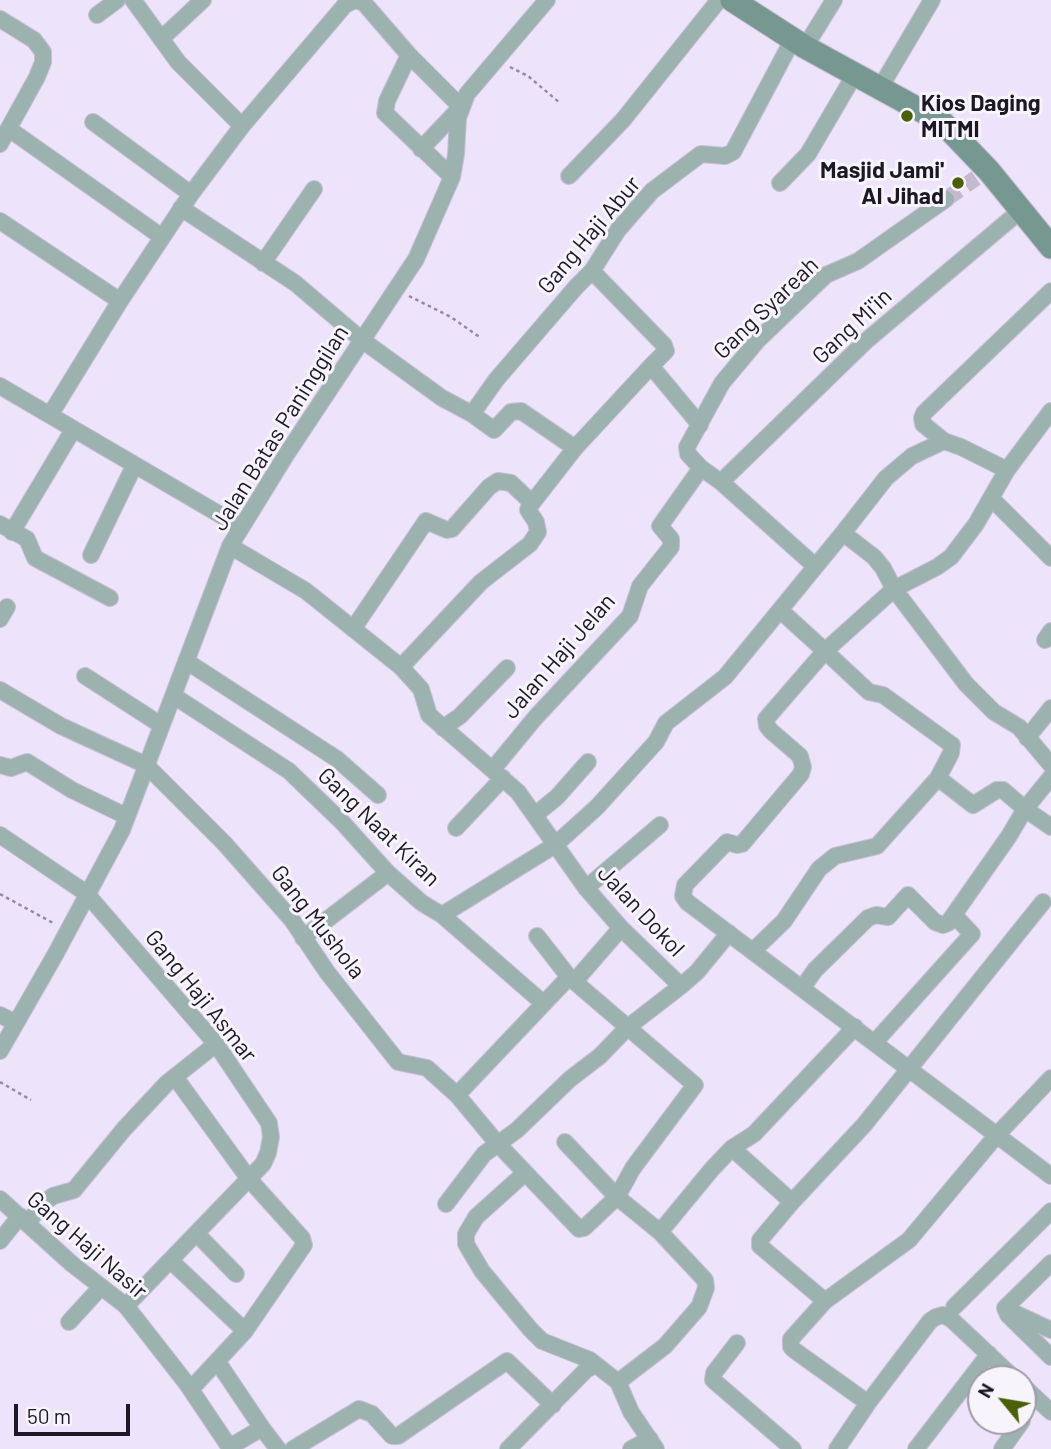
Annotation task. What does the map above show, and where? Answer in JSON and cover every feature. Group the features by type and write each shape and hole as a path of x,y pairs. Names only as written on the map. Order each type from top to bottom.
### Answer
{"main road":[{"path":"732,0 799,43 942,122 983,175 1020,211 1051,247"}],"street":[{"path":"97,15 117,0"},
{"path":"133,0 192,78 242,126"},
{"path":"161,39 202,0"},
{"name":"Jalan Batas Paninggilan","path":"0,1051 122,830 230,546 416,259 452,177 460,107 467,94 547,0"},
{"path":"569,176 623,120 719,0"},
{"path":"799,43 834,0"},
{"path":"880,88 932,0"},
{"path":"50,415 120,301 191,194 242,126 351,1 364,3 460,107 421,149"},
{"path":"0,19 34,40 43,52 43,62 37,77 0,144"},
{"name":"Gang Haji Abur","path":"472,414 496,380 592,271 618,230 652,191 701,154 725,156 733,152 799,43"},
{"path":"410,55 387,101 385,113 452,177"},
{"path":"780,183 808,154 855,74"},
{"path":"93,122 191,194"},
{"path":"9,129 162,237"},
{"path":"263,263 314,189"},
{"name":"Gang Syareah","path":"701,468 687,451 722,383 758,340 826,275 858,261 946,199"},
{"path":"181,208 295,284 362,340 442,398 494,430 503,418 512,412 521,411 575,448"},
{"name":"Gang Mi'in","path":"721,482 866,341 1020,211"},
{"path":"0,221 120,301"},
{"path":"401,667 481,582 530,544 538,532 536,522 528,510 532,503 575,448 666,351 664,345 592,271"},
{"path":"1007,470 944,441 923,424 922,418 1051,291"},
{"path":"651,366 700,425"},
{"path":"0,386 241,527"},
{"path":"1051,411 1007,470 970,533 951,557 894,589 825,652 771,711 766,719 767,726 800,757 803,767 801,774 742,844 727,842 682,891 687,902 1051,1176"},
{"path":"73,430 6,528 27,540 36,558 110,598"},
{"path":"442,915 555,845 597,807 656,742 666,723 725,677 782,611 886,478 912,456 944,441"},
{"path":"91,555 134,466"},
{"path":"701,468 721,482 816,566"},
{"name":"Jalan Haji Jelan","path":"498,773 535,718 630,616 640,586 671,547 671,539 660,526 701,468"},
{"path":"353,629 426,521 447,530 453,528 489,487 498,481 511,483 532,503"},
{"path":"991,498 1051,558"},
{"path":"843,533 874,557 883,568 894,589 966,684 994,712 1018,727 1051,765"},
{"name":"Jalan Dokol","path":"230,546 306,591 401,667 421,690 429,715 518,792 586,888 621,928 681,986 697,972 729,933"},
{"path":"753,951 784,920 819,869 835,856 877,846 938,778 952,745 883,695 869,692 782,611"},
{"path":"186,662 337,759 378,795"},
{"path":"443,728 460,716 507,668"},
{"path":"85,676 161,725"},
{"path":"0,690 61,726 146,765"},
{"name":"Gang Naat Kiran","path":"174,696 289,771 342,822 388,873 422,903 442,915 542,1003"},
{"path":"1027,738 1051,708"},
{"path":"0,765 6,769 27,762 72,790 126,816"},
{"path":"535,816 564,790 589,762"},
{"name":"Gang Mushola","path":"146,765 232,852 292,920 327,972 398,1062 427,1068 457,1095 497,1143 579,1229 584,1228 617,1197"},
{"path":"456,828 498,773"},
{"path":"803,987 815,970 868,918 876,915 888,918 908,895 940,924 948,923 1025,809 1051,777"},
{"path":"938,778 973,805 997,790 1003,790 1051,827"},
{"path":"586,888 660,825"},
{"name":"Gang Haji Asmar","path":"0,835 86,893 216,1044 269,1123 271,1137 263,1164 126,1306"},
{"path":"303,938 388,873"},
{"path":"825,1301 760,1246 759,1242 792,1202 864,1125 1043,902"},
{"path":"875,1042 972,934 954,915"},
{"path":"457,1095 542,1003 572,979 621,928"},
{"path":"537,936 572,979 695,1086 633,1168 617,1197"},
{"path":"446,1204 472,1168 497,1143 517,1130 570,1079 600,1056 628,1027 681,986"},
{"path":"0,1014 16,1023"},
{"path":"660,1232 712,1168 732,1148 754,1133 855,1027"},
{"path":"0,1241 44,1202 53,1196 74,1190 124,1129 175,1077 216,1044"},
{"path":"175,1077 249,1179 302,1238 304,1245 245,1331 191,1390"},
{"path":"868,1404 791,1347 792,1339 825,1301 909,1240 996,1136 1051,1077"},
{"path":"565,1142 617,1197 660,1232 705,1280 706,1288 699,1307 665,1346 618,1382"},
{"path":"732,1148 792,1202"},
{"path":"526,1173 476,1217 466,1234 466,1244 482,1271 536,1335 542,1340 585,1357 618,1382 631,1412 653,1444 631,1449"},
{"name":"Gang Haji Nasir","path":"0,1199 126,1306 191,1390 228,1445 233,1445 262,1428"},
{"path":"954,1307 1051,1211"},
{"path":"197,1234 236,1274"},
{"path":"171,1261 245,1331"},
{"path":"1005,1308 1051,1263"},
{"path":"69,1322 101,1287"},
{"path":"1005,1308 1051,1331"},
{"path":"1005,1308 1008,1315 1051,1357"},
{"path":"837,1449 930,1321 943,1315 951,1319 1001,1365"},
{"path":"737,1343 714,1373 713,1380 793,1449"},
{"path":"916,1449 989,1354"},
{"path":"217,1361 274,1448"},
{"path":"293,1449 359,1409 372,1413 392,1436 398,1436 507,1361 553,1405"},
{"path":"508,1449 586,1370 595,1365"},
{"path":"1037,1400 1051,1412"}],"path":[{"path":"494,60 528,76 560,103"},
{"path":"397,289 451,317 481,338"},
{"path":"0,894 67,931"},
{"path":"0,1082 31,1100"}],"tunnel":[{"path":"946,199 976,178"}],"place":[{"name":"Kios Daging MITMI","path":"907,116"},
{"name":"Masjid Jami' Al Jihad","path":"958,183"}]}
